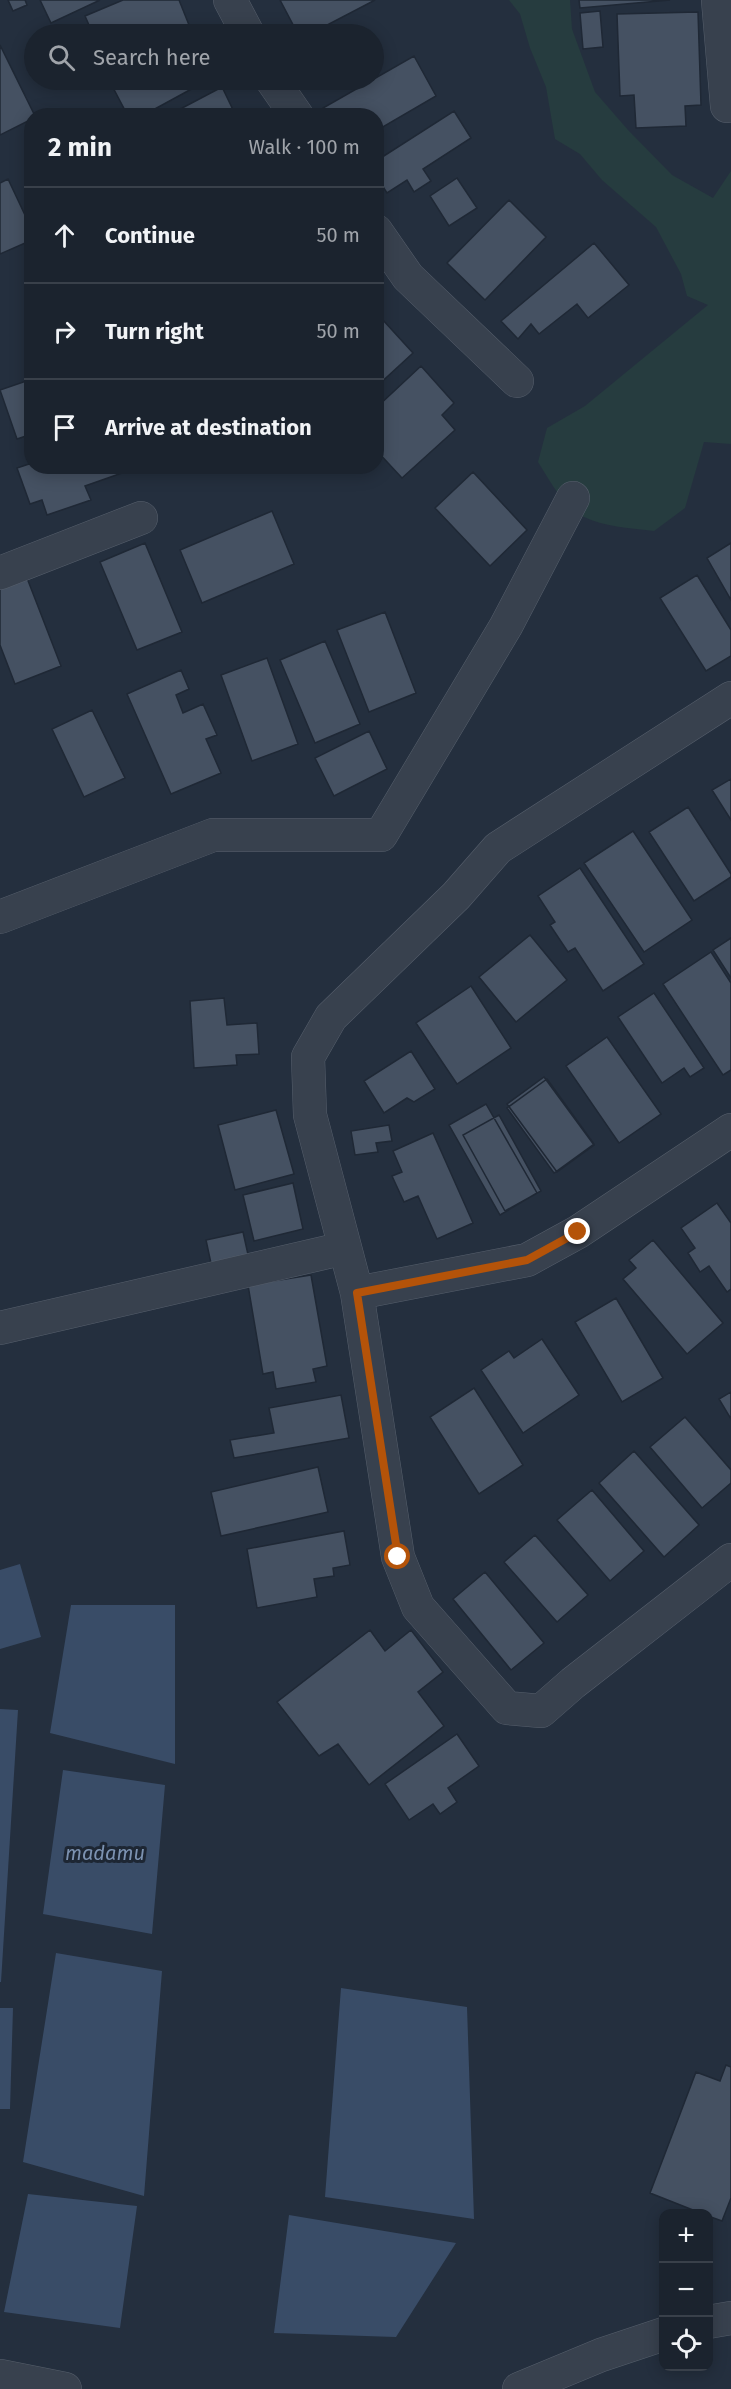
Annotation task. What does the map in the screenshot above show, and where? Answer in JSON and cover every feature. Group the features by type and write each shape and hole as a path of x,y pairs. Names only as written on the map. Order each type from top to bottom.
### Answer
{"street":[{"path":"230,0 243,24"},
{"path":"718,0 727,106"},
{"path":"280,90 292,108"},
{"path":"384,242 408,277 517,381"},
{"path":"0,917 213,835 381,834 506,626 573,498"},
{"path":"0,573 141,518"},
{"path":"731,698 498,848 456,896 331,1017 308,1057 310,1115 357,1293 398,1557 418,1607 507,1708 541,1711 573,1683 731,1560"},
{"path":"357,1293 527,1260 578,1232 731,1130"},
{"path":"0,1328 345,1248"},
{"path":"713,2321 731,2318"},
{"path":"519,2389 601,2355 659,2335"},
{"path":"0,2376 65,2389"}],"green space":[{"path":"509,0 570,0 572,29 595,92 672,175 713,198 731,171 731,444 704,442 685,508 654,531 609,525 584,517 563,500 538,462 547,428 585,406 708,305 687,296 681,274 656,227 602,180 580,154 555,139 546,87 530,48 520,14"}],"water":[{"path":"20,1564 41,1637 0,1649 0,1570"},
{"path":"71,1605 175,1605 175,1764 50,1733"},
{"path":"0,1709 18,1710 1,1982 0,1982"},
{"name":"madamu","path":"63,1770 165,1785 152,1934 43,1914"},
{"path":"56,1953 162,1971 144,2196 23,2162"},
{"path":"341,1988 467,2007 474,2219 325,2197"},
{"path":"0,2008 13,2008 10,2109 0,2109"},
{"path":"28,2194 137,2206 120,2328 4,2312"},
{"path":"289,2215 456,2243 396,2337 274,2333"}],"building":[{"path":"8,0 25,0 27,5 13,11"},
{"path":"40,0 100,0 51,23"},
{"path":"123,0 179,0 189,24 89,24 85,16"},
{"path":"280,0 375,0 329,24 293,24"},
{"path":"579,0 670,0 580,8"},
{"path":"600,11 603,47 583,49 580,13"},
{"path":"698,12 701,105 685,106 686,126 636,128 634,95 620,96 617,14"},
{"path":"0,45 31,108 24,108 24,123 0,135"},
{"path":"414,56 436,96 384,126 384,108 323,108 354,90 384,90 384,73"},
{"path":"114,90 190,90 157,108 124,108"},
{"path":"216,90 223,90 232,108 182,108"},
{"path":"454,111 471,138 423,169 431,181 414,192 407,180 387,193 384,188 384,156"},
{"path":"457,178 477,208 449,226 430,196"},
{"path":"8,179 24,213 24,244 0,254 0,183"},
{"path":"509,200 546,237 485,300 447,263"},
{"path":"594,243 629,285 588,318 577,304 539,334 531,324 518,339 501,321"},
{"path":"384,321 413,353 384,380"},
{"path":"421,366 454,403 442,415 455,430 402,478 384,459 384,401"},
{"path":"24,382 24,437 17,439 0,390"},
{"path":"24,466 24,474 119,474 85,486 91,500 47,515 42,500 30,504 17,468"},
{"path":"473,472 527,530 490,566 435,508"},
{"path":"272,511 294,564 202,603 180,550"},
{"path":"145,543 182,632 137,650 100,562"},
{"path":"731,543 731,600 707,558"},
{"path":"697,575 731,630 731,656 706,671 660,598"},
{"path":"27,578 61,666 15,684 0,645 0,589"},
{"path":"385,612 416,693 369,712 337,630"},
{"path":"325,641 360,724 315,743 280,660"},
{"path":"267,658 298,744 252,761 221,675"},
{"path":"181,670 189,689 176,695 183,713 203,704 217,735 206,739 221,773 171,794 127,694"},
{"path":"92,710 125,778 84,797 52,729"},
{"path":"369,731 387,769 334,796 315,758"},
{"path":"731,779 731,820 712,790"},
{"path":"688,807 731,874 731,877 694,901 649,832"},
{"path":"633,831 692,920 644,952 584,863"},
{"path":"580,868 644,964 603,991 575,948 568,952 550,925 555,922 538,896"},
{"path":"530,935 567,980 516,1022 479,977"},
{"path":"731,938 731,978 713,950"},
{"path":"711,952 731,983 731,1070 723,1075 663,984"},
{"path":"471,986 511,1048 457,1084 416,1023"},
{"path":"654,993 704,1068 690,1077 684,1068 662,1083 618,1017"},
{"path":"224,998 227,1025 257,1023 259,1054 236,1055 237,1065 194,1068 190,1001"},
{"path":"607,1037 661,1114 619,1143 566,1066"},
{"path":"411,1051 435,1089 414,1102 407,1098 384,1113 364,1081"},
{"path":"544,1077 594,1145 557,1172 507,1104"},
{"path":"547,1079 594,1144 554,1173 507,1108"},
{"path":"486,1104 537,1193 500,1215 449,1125"},
{"path":"276,1110 294,1174 235,1190 218,1125"},
{"path":"499,1115 541,1191 505,1211 463,1135"},
{"path":"389,1125 392,1141 376,1143 378,1152 355,1155 351,1131"},
{"path":"433,1133 473,1223 437,1239 418,1196 404,1202 392,1176 402,1172 393,1151"},
{"path":"293,1183 303,1229 254,1241 243,1195"},
{"path":"717,1203 731,1223 731,1289 727,1292 709,1266 700,1272 688,1253 695,1248 681,1228"},
{"path":"243,1232 249,1259 212,1268 206,1240"},
{"path":"653,1240 723,1323 687,1354 623,1279 636,1268 629,1260"},
{"path":"311,1275 327,1366 313,1369 316,1382 276,1389 273,1372 263,1374 248,1285"},
{"path":"616,1298 663,1378 622,1402 575,1322"},
{"path":"542,1339 579,1395 523,1433 481,1370 509,1351 514,1358"},
{"path":"474,1388 523,1465 479,1494 430,1417"},
{"path":"731,1392 731,1419 719,1399"},
{"path":"341,1395 349,1438 234,1458 230,1440 274,1433 269,1408"},
{"path":"685,1417 731,1470 731,1483 702,1508 650,1447"},
{"path":"634,1451 699,1525 664,1557 599,1483"},
{"path":"318,1467 328,1512 221,1536 211,1492"},
{"path":"592,1490 644,1551 610,1581 557,1520"},
{"path":"344,1531 350,1565 333,1568 334,1576 314,1579 317,1597 257,1608 247,1549"},
{"path":"535,1535 588,1595 557,1622 504,1562"},
{"path":"485,1572 544,1643 511,1670 453,1599"},
{"path":"370,1630 385,1651 411,1630 443,1672 418,1692 444,1726 369,1785 338,1744 319,1756 277,1702"},
{"path":"457,1734 479,1766 448,1788 457,1802 440,1814 433,1804 409,1820 385,1784"},
{"path":"726,2065 731,2067 731,2198 722,2221 713,2218 713,2209 690,2209 650,2193 696,2072 720,2081"}],"route":[{"path":"398,1557 357,1293 527,1260 578,1232"}]}
